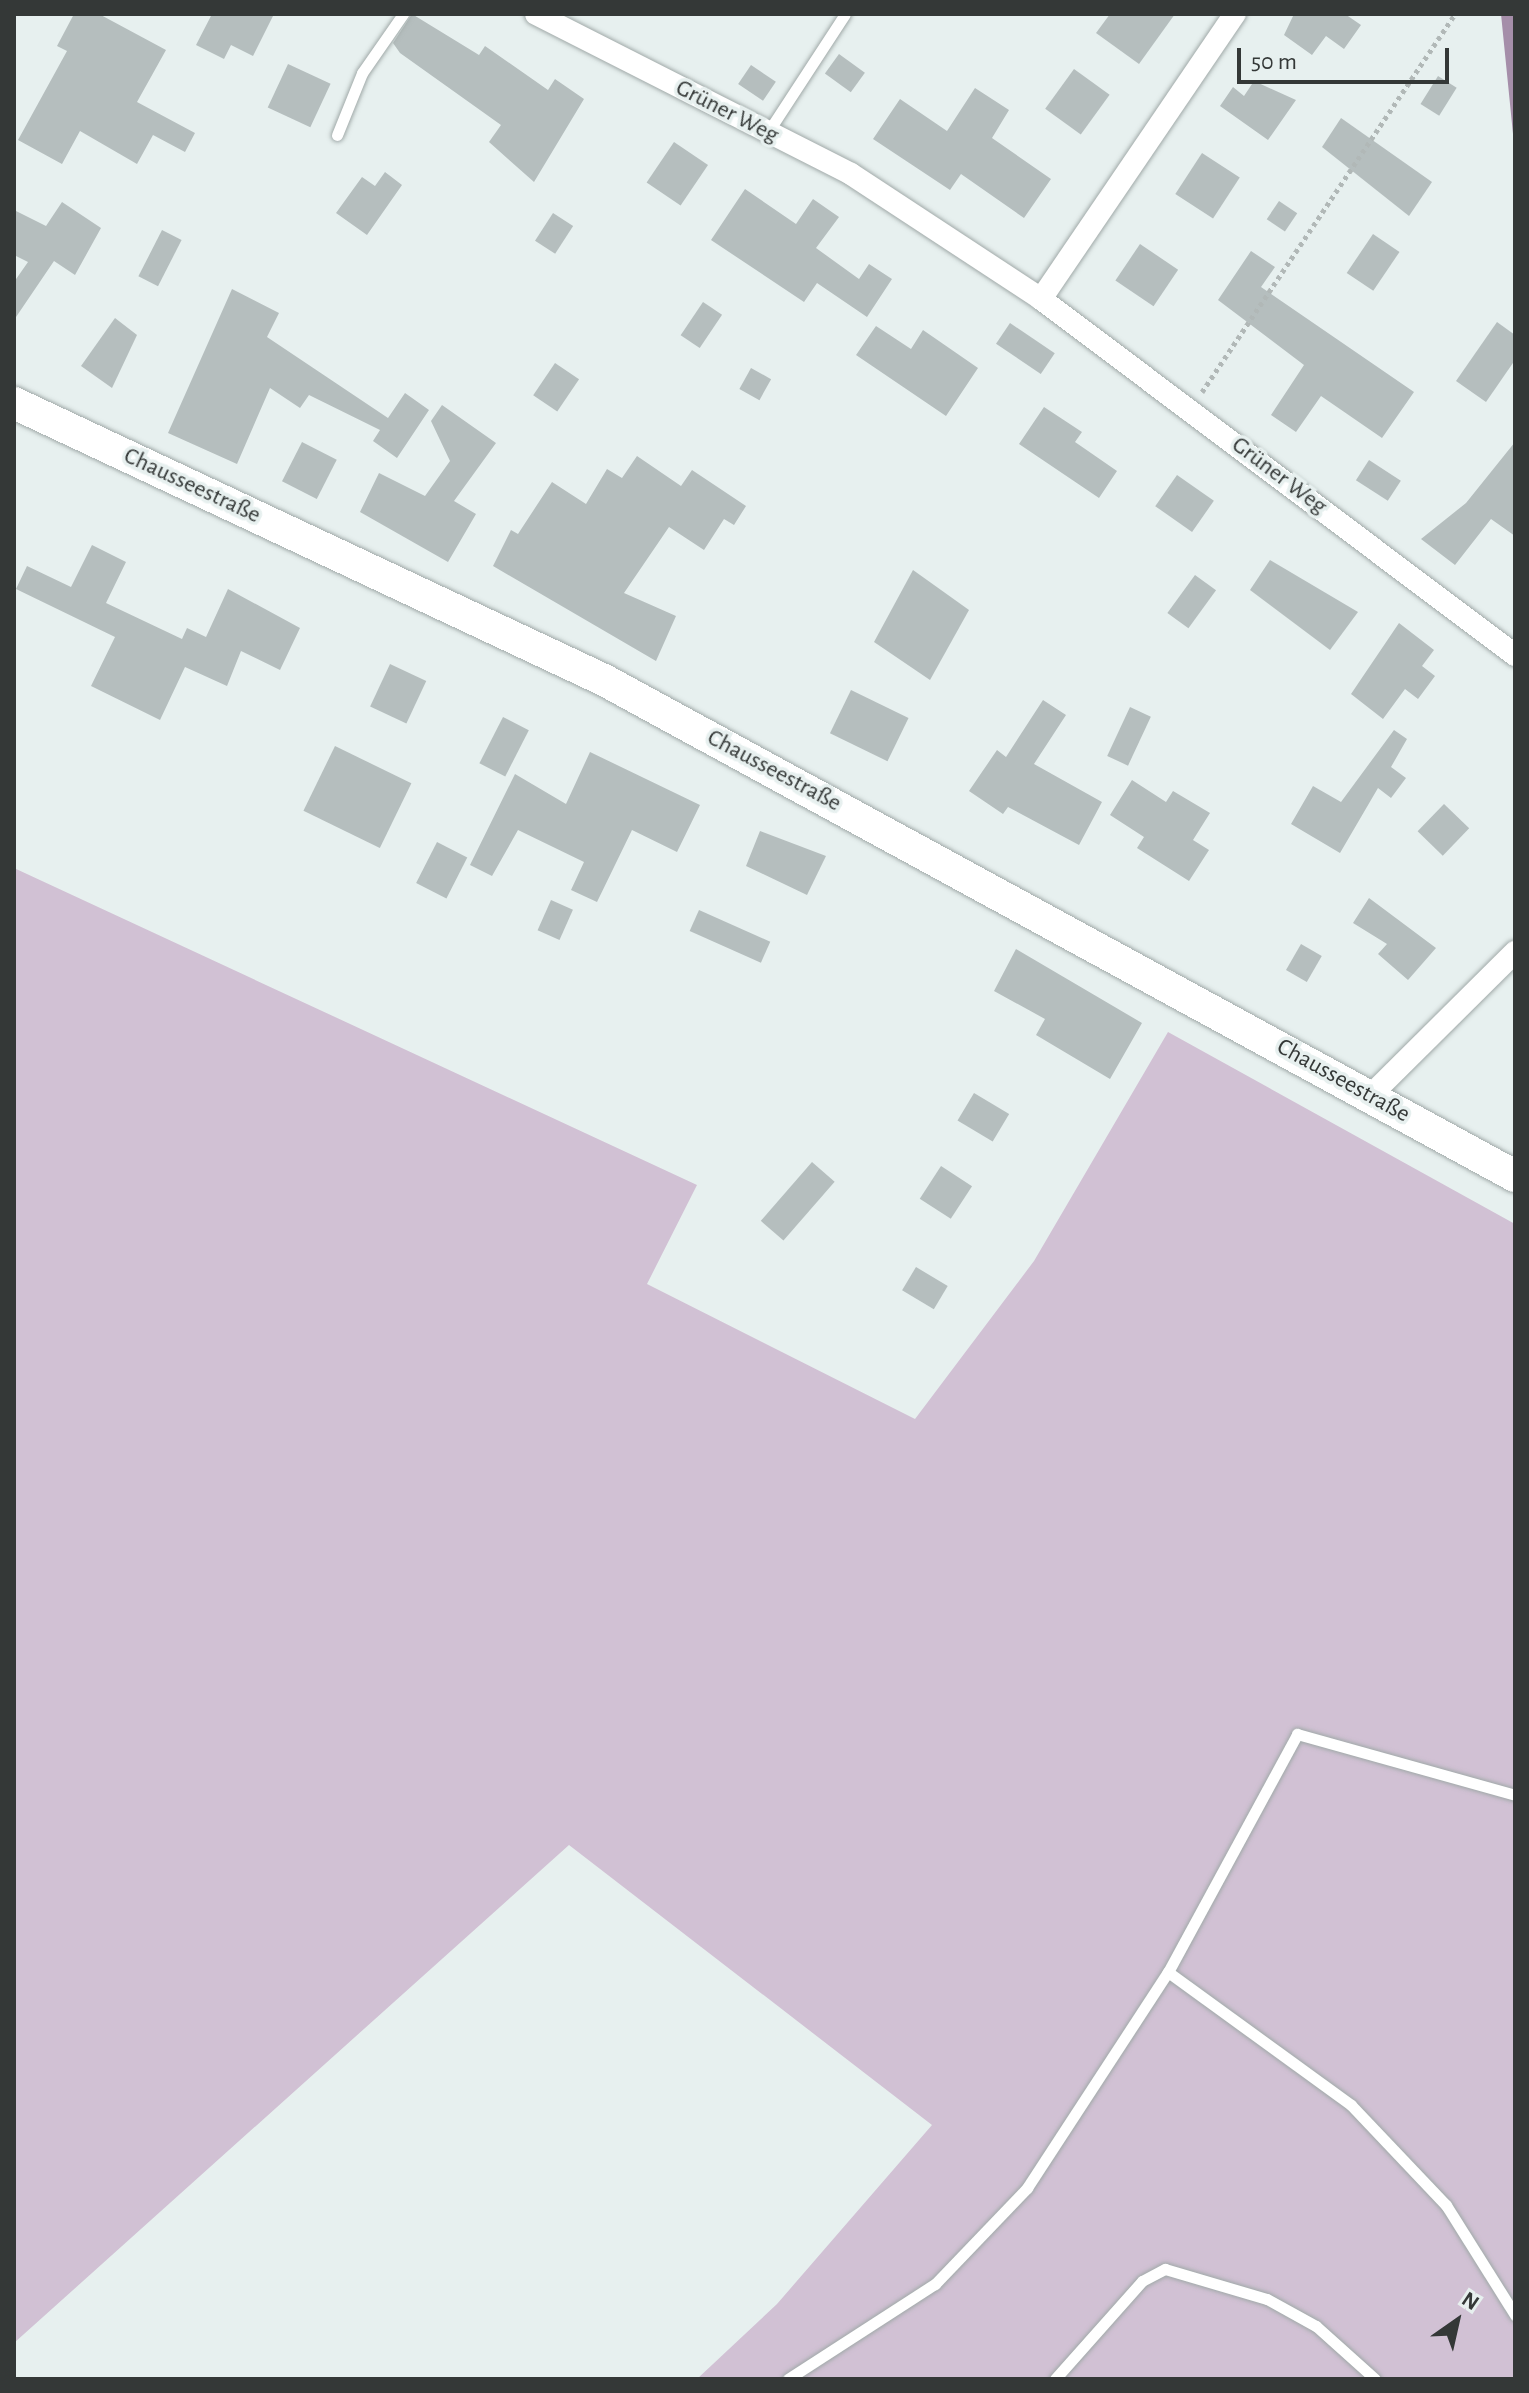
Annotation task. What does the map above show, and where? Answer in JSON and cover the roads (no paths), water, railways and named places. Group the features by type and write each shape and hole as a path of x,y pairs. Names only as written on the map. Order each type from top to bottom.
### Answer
{"main road":[{"name":"Chausseestraße","path":"14,403 604,680 1515,1176"}],"street":[{"name":"Grüner Weg","path":"536,14 851,174 1041,299 1191,408 1515,655"},
{"path":"572,33 585,14"},
{"path":"1041,299 1235,14"},
{"path":"1369,1097 1515,952"}],"lane":[{"path":"337,135 362,73 403,14"},
{"path":"768,132 845,14"},
{"path":"788,2379 935,2284 1027,2188 1168,1972 1297,1734 1515,1795"},
{"path":"1168,1972 1351,2105 1446,2205 1515,2315"},
{"path":"1055,2379 1142,2281 1165,2269 1267,2299 1316,2326 1375,2379"}]}
